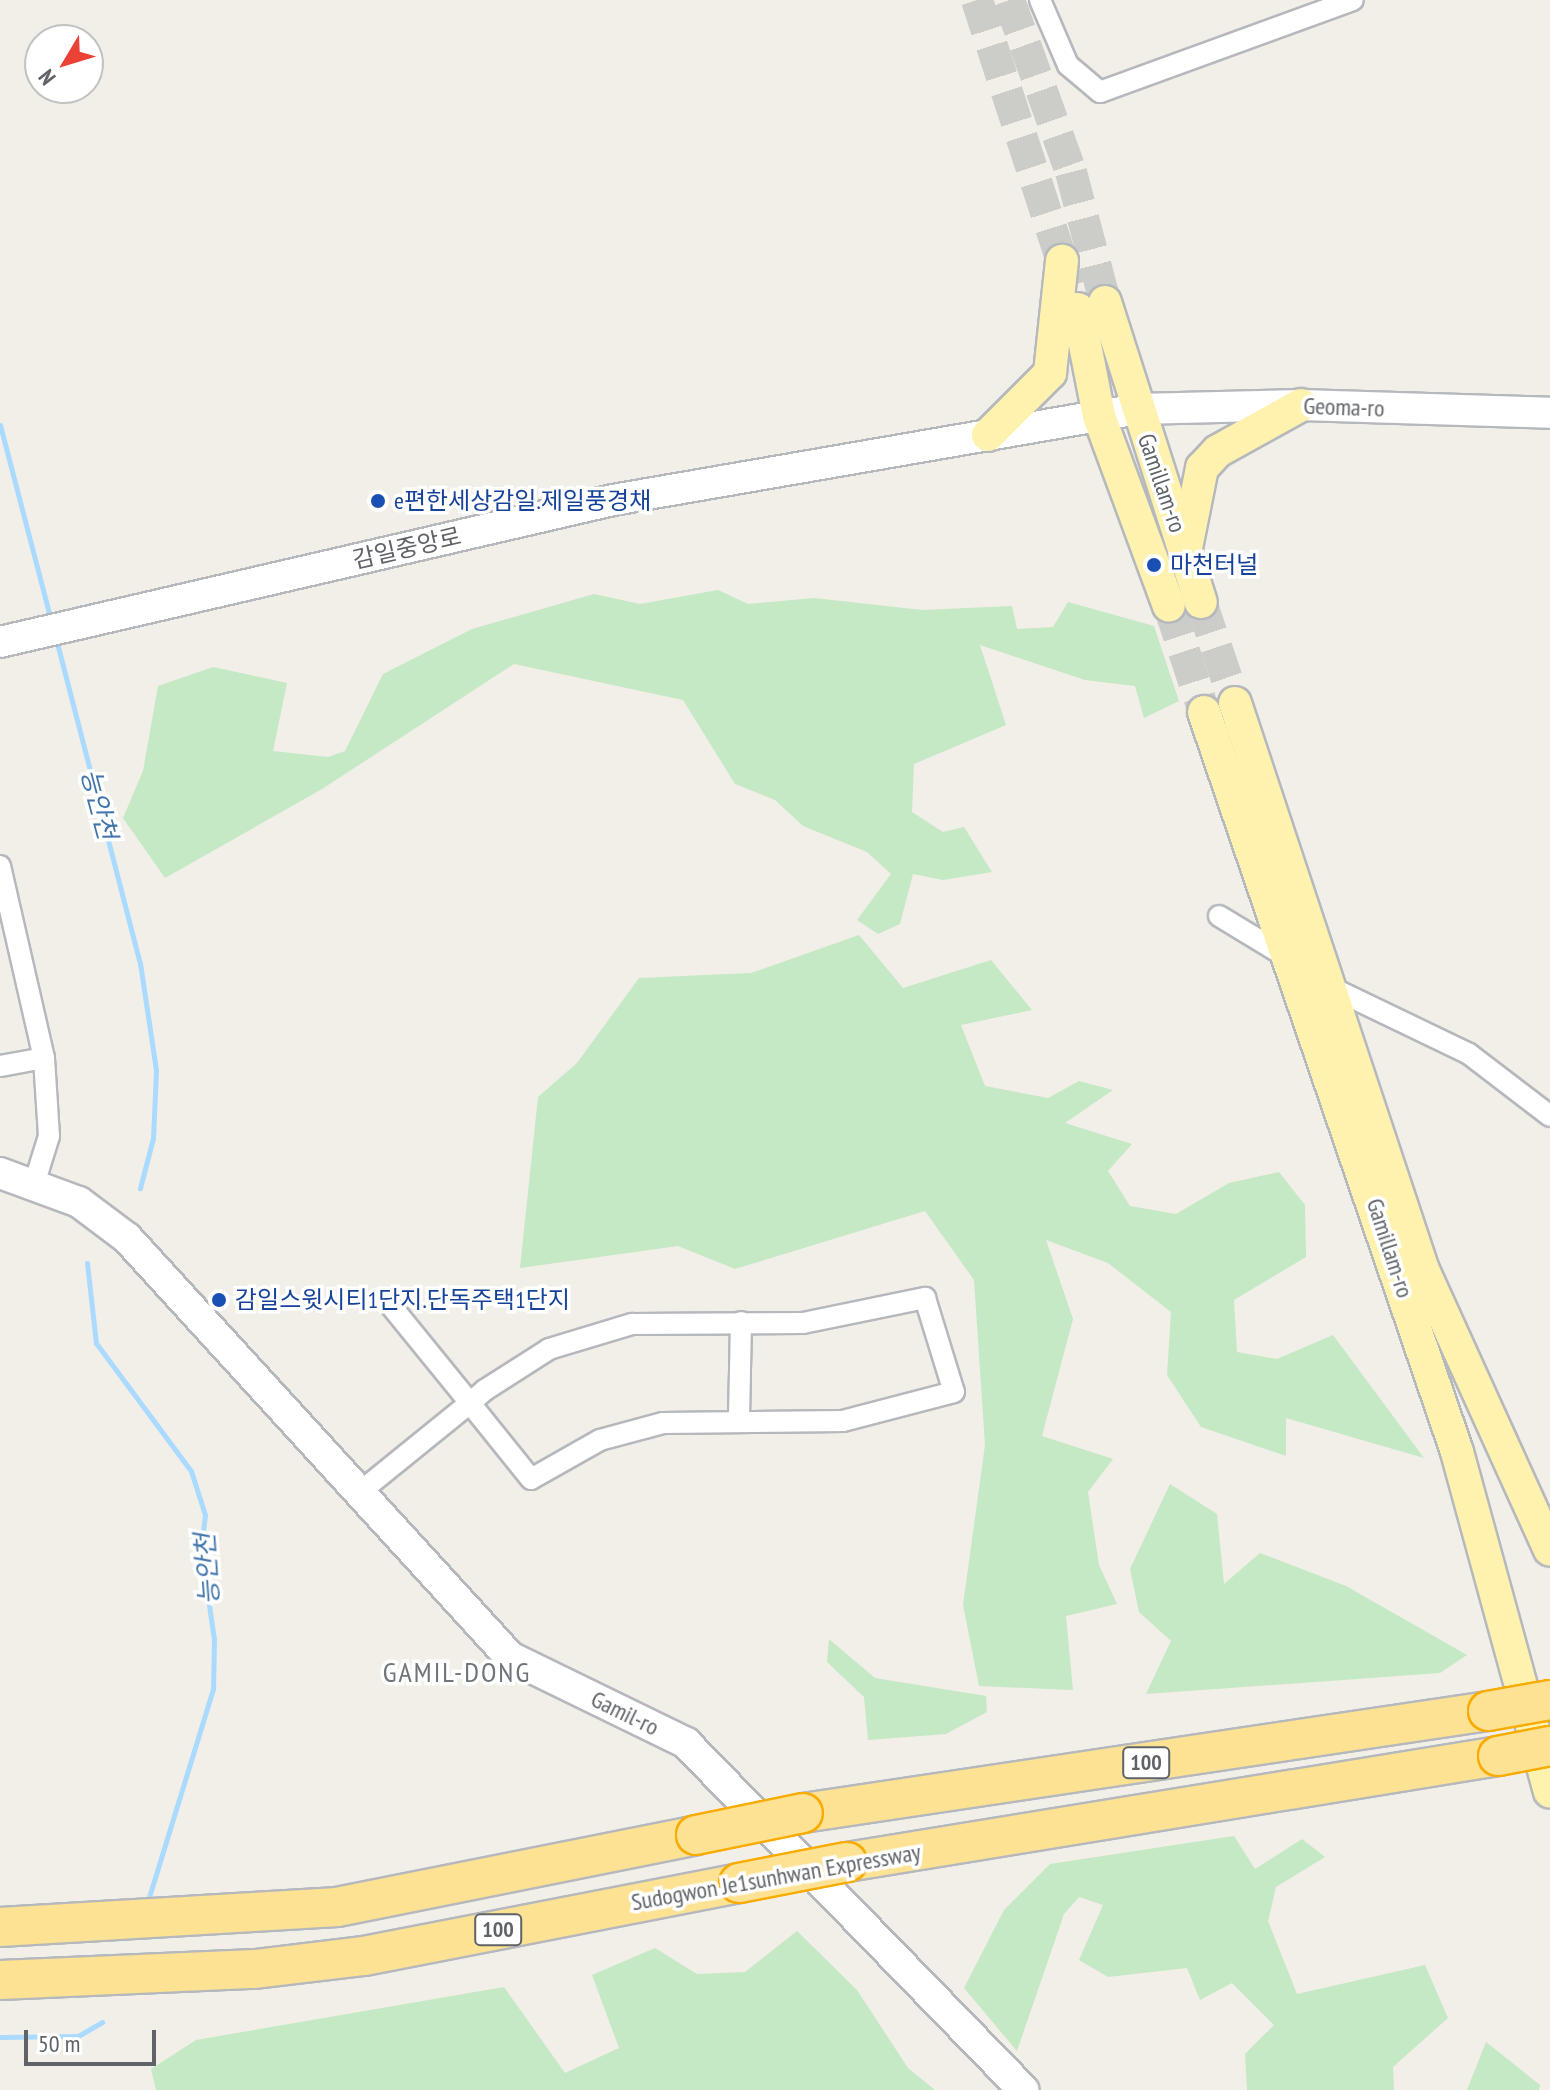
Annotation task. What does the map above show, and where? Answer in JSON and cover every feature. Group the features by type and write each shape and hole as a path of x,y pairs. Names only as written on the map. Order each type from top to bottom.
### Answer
{"highway":[{"name":"100","path":"0,1927 257,1915 337,1907 803,1813 1550,1700"},
{"name":"Sudogwon Je1sunhwan Expressway","path":"0,1980 255,1969 364,1956 847,1862 1550,1746"}],"main road":[{"path":"988,435 1050,373 1062,261"},
{"name":"Gamillam-ro","path":"1169,606 1099,416 1092,306 1138,409 1201,602"},
{"path":"1185,552 1202,468 1257,426 1301,405"},
{"name":"Geoma-ro","path":"1099,416 1138,409 1301,405 1550,413"},
{"name":"감일중앙로","path":"0,642 613,500 1099,416"},
{"name":"Gamillam-ro","path":"1235,703 1423,1270 1550,1550"},
{"name":"Gamillam-ro","path":"1204,712 1293,961 1457,1452 1550,1791"},
{"name":"Gamil-ro","path":"0,1173 35,1181 79,1202 127,1238 510,1657 686,1743 1023,2090"}],"street":[{"path":"1040,0 1068,65 1100,92 1353,0"},
{"path":"0,866 44,1058 49,1136 35,1181"},
{"path":"1219,916 1293,961"},
{"path":"1330,987 1469,1054 1550,1116"},
{"path":"0,1066 44,1058"},
{"path":"360,1492 470,1403 549,1349 632,1324 803,1323 925,1298 954,1392 843,1421 739,1418 663,1423 600,1440 531,1479 470,1403 392,1307"},
{"path":"739,1418 741,1322"}],"green space":[{"path":"718,590 748,604 814,598 922,610 1012,606 1017,629 1053,627 1068,602 1154,626 1179,701 1144,718 1135,686 1085,680 980,645 1006,725 914,764 912,812 943,832 964,827 992,872 943,880 913,874 900,924 878,934 857,920 891,874 867,852 803,826 775,800 735,784 683,700 514,664 322,789 165,878 123,818 143,771 158,686 213,667 287,683 273,751 328,757 345,751 383,674 472,629 594,594 640,604"},
{"path":"859,935 903,988 991,960 1032,1010 961,1025 985,1086 1048,1098 1079,1081 1113,1090 1065,1123 1132,1144 1108,1171 1130,1206 1176,1214 1229,1183 1279,1172 1305,1205 1306,1257 1234,1300 1237,1352 1277,1359 1333,1335 1424,1458 1286,1418 1286,1456 1201,1427 1167,1375 1171,1312 1108,1263 1046,1240 1073,1319 1042,1436 1113,1459 1088,1492 1099,1565 1117,1604 1066,1616 1073,1690 979,1686 963,1605 985,1445 974,1280 925,1211 735,1269 678,1246 520,1268 538,1097 577,1063 639,978 751,973"},
{"path":"1170,1484 1217,1514 1224,1584 1260,1553 1346,1586 1467,1655 1440,1673 1146,1694 1171,1641 1139,1612 1130,1569"},
{"path":"829,1639 875,1678 986,1696 987,1712 946,1734 868,1740 864,1697 827,1662"},
{"path":"1234,1836 1255,1869 1302,1839 1325,1857 1276,1887 1268,1921 1297,1994 1425,1965 1448,2018 1393,2067 1394,2090 1247,2090 1245,2054 1274,2025 1232,1983 1200,2000 1187,1968 1108,1977 1079,1960 1103,1905 1079,1897 1064,1914 1017,2051 964,1988 1004,1910 1050,1864"},
{"path":"797,1931 857,1990 908,2068 935,2090 156,2090 151,2069 196,2040 504,1987 565,2073 619,2048 592,1975 655,1948 697,1974 745,1972"},
{"path":"1486,2042 1540,2085 1539,2090 1467,2090"}],"waterway":[{"name":"능안천","path":"0,425 51,621"},
{"name":"능안천","path":"56,639 140,963 156,1070 153,1138 140,1188"},
{"name":"능안천","path":"87,1263 96,1343 191,1471 205,1515 201,1550 214,1639 213,1689 148,1900"},
{"name":"능안천","path":"0,2037 78,2036 102,2022"}],"tunnel":[{"path":"977,0 1070,286"},
{"path":"1009,0 1071,172 1105,302"},
{"path":"1201,602 1235,703"},
{"path":"1169,606 1204,712"}],"place":[{"name":"e편한세상감일.제일풍경채","path":"378,501"},
{"name":"마천터널","path":"1154,565"},
{"name":"감일스윗시티1단지.단독주택1단지","path":"219,1300"}],"district":[{"name":"GAMIL-DONG","path":"457,1672"}]}
